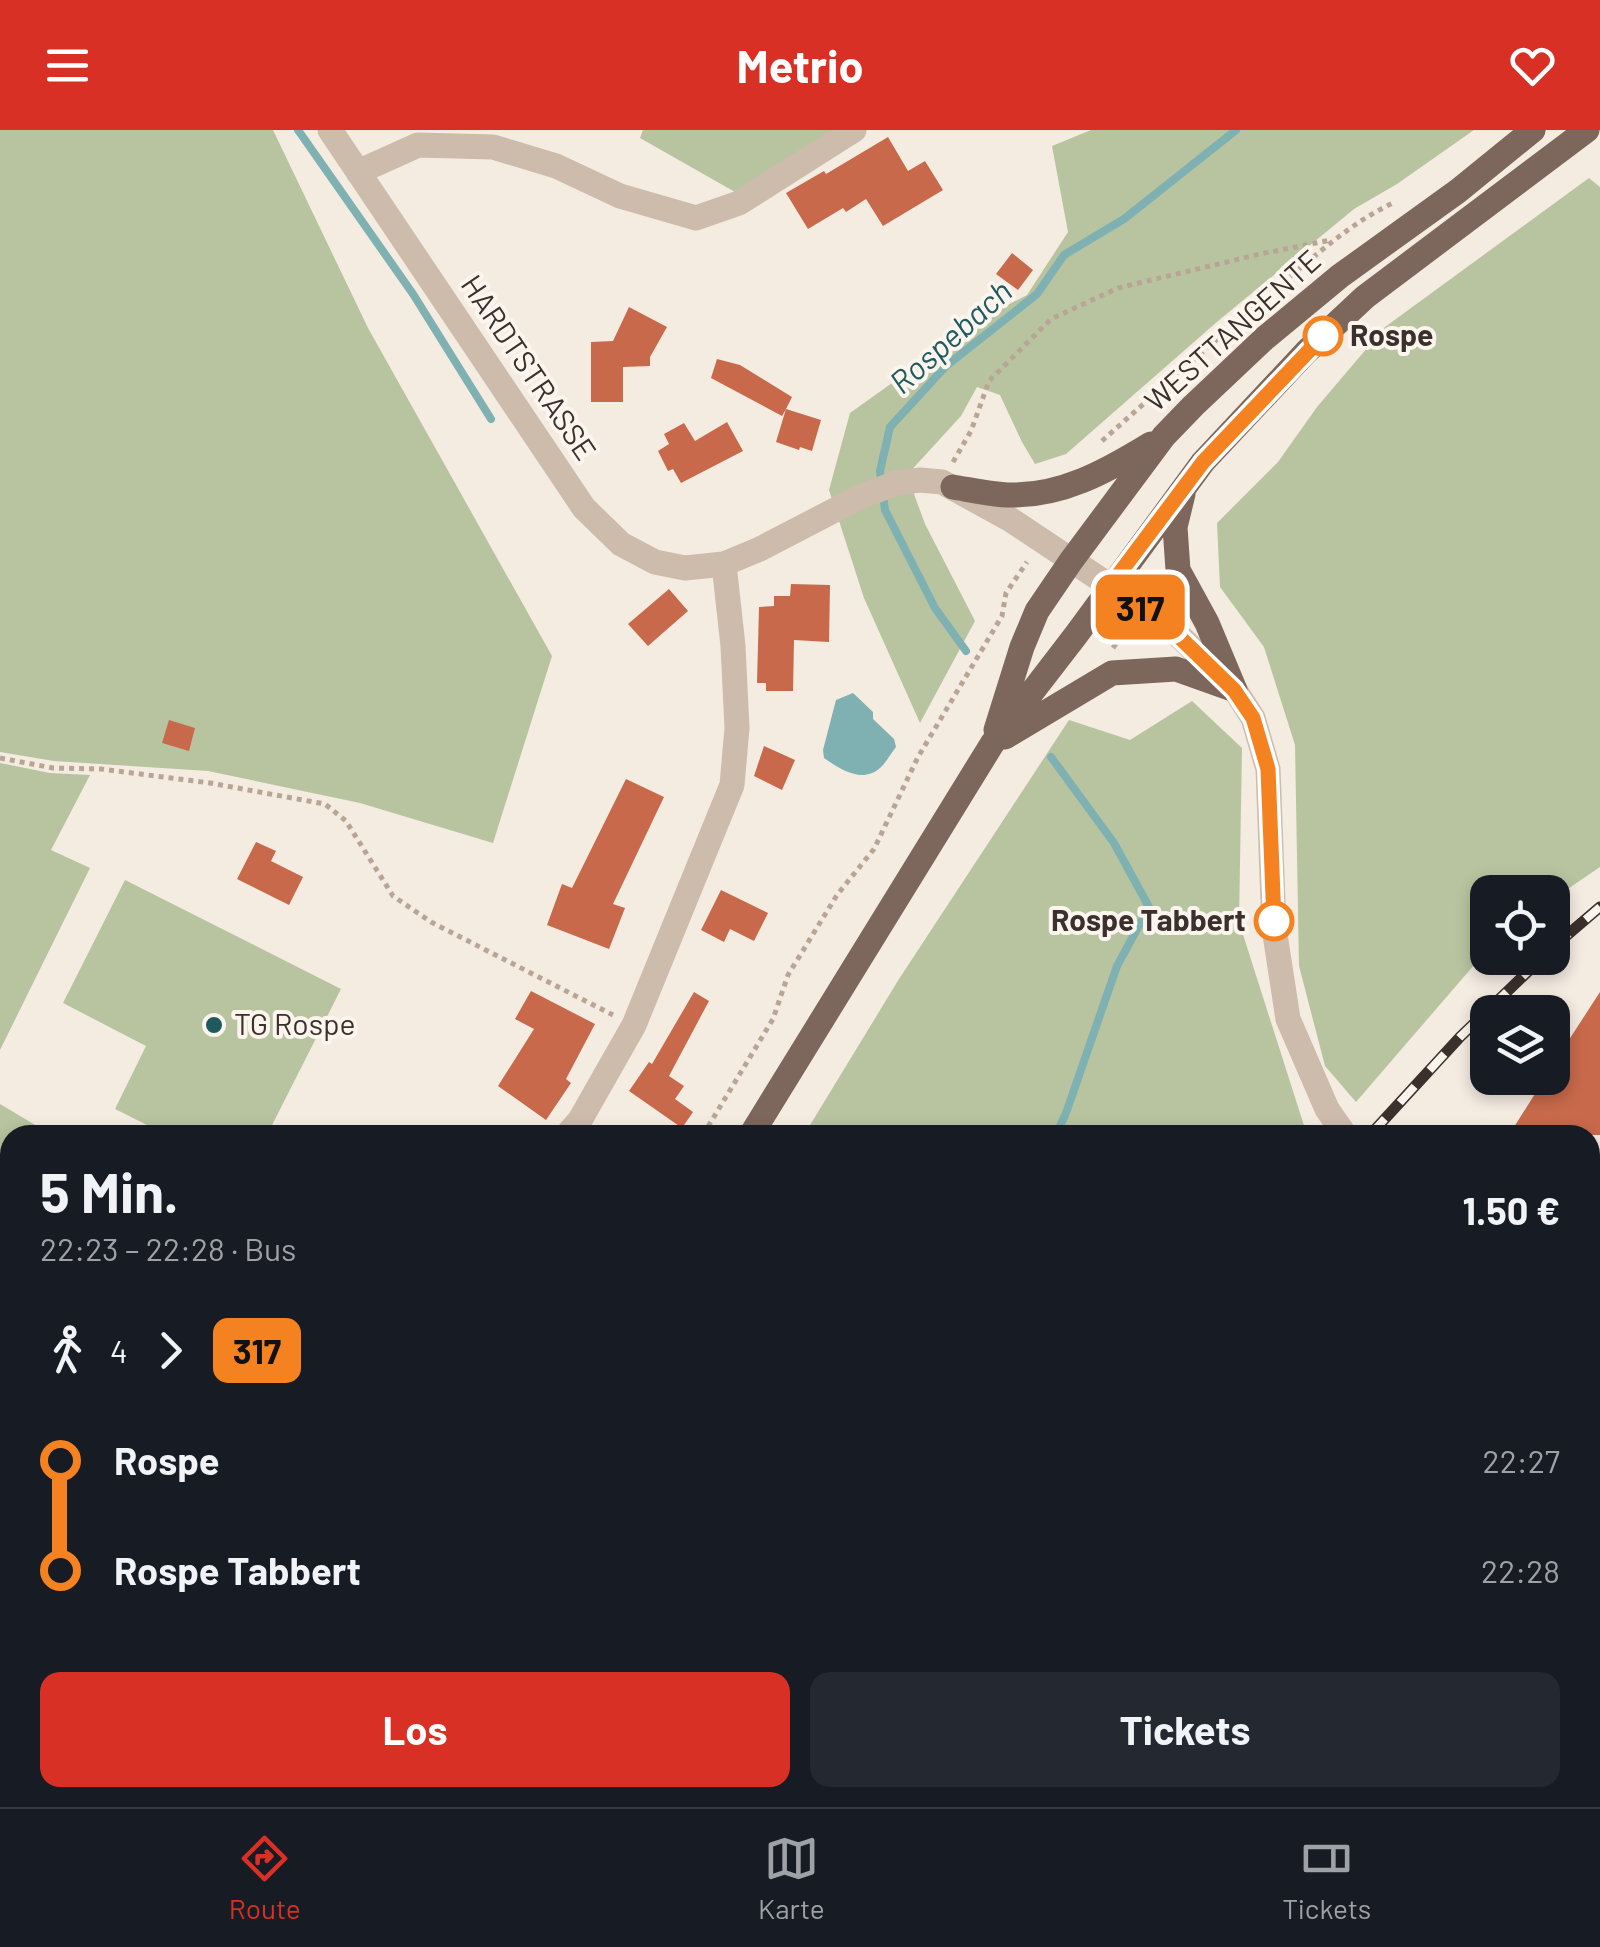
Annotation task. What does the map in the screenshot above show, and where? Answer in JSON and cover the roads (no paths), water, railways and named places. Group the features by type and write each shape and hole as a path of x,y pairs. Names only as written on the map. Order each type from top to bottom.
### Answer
{"main road":[{"name":"WESTTANGENTE","path":"992,744 1022,647 1038,611 1164,436 1265,338 1532,130"},
{"name":"WESTTANGENTE","path":"757,1125 992,744 1203,462 1306,352 1365,296 1587,130"},
{"path":"948,485 1009,495 1062,489 1104,472 1164,436"},
{"path":"1185,484 1175,526 1178,570 1207,623 1234,690"},
{"path":"992,744 1112,673 1176,670 1234,690"}],"street":[{"name":"HARDTSTRASSE","path":"330,130 584,508 622,544 654,562 685,568 724,564 896,483 920,480 948,485"},
{"path":"358,172 418,145 493,147 556,166 620,196 696,218 739,202 854,130"},
{"path":"948,485 1011,520 1166,624 1234,690 1253,718 1268,769 1274,928 1288,1019 1327,1110 1338,1125"},
{"path":"576,1125 634,1025 732,785 737,728 724,564"}],"water":[{"path":"853,693 873,712 873,719 894,739 896,747 880,768 866,775 851,773 824,758 836,700"}],"waterway":[{"path":"298,130 413,294 491,419"},
{"name":"Rospebach","path":"966,651 935,608 885,510 880,471 890,427 946,366 1037,294 1064,255 1124,219 1236,130"},
{"name":"Rospebach","path":"1051,757 1114,843 1149,907 1117,966 1061,1125"}],"railway":[{"path":"1570,933 1600,907"},
{"path":"1379,1125 1460,1037 1524,975"}],"place":[{"name":"Rospe","path":"1323,336"},
{"name":"Rospe Tabbert","path":"1274,921"},
{"name":"TG Rospe","path":"214,1025"}]}
